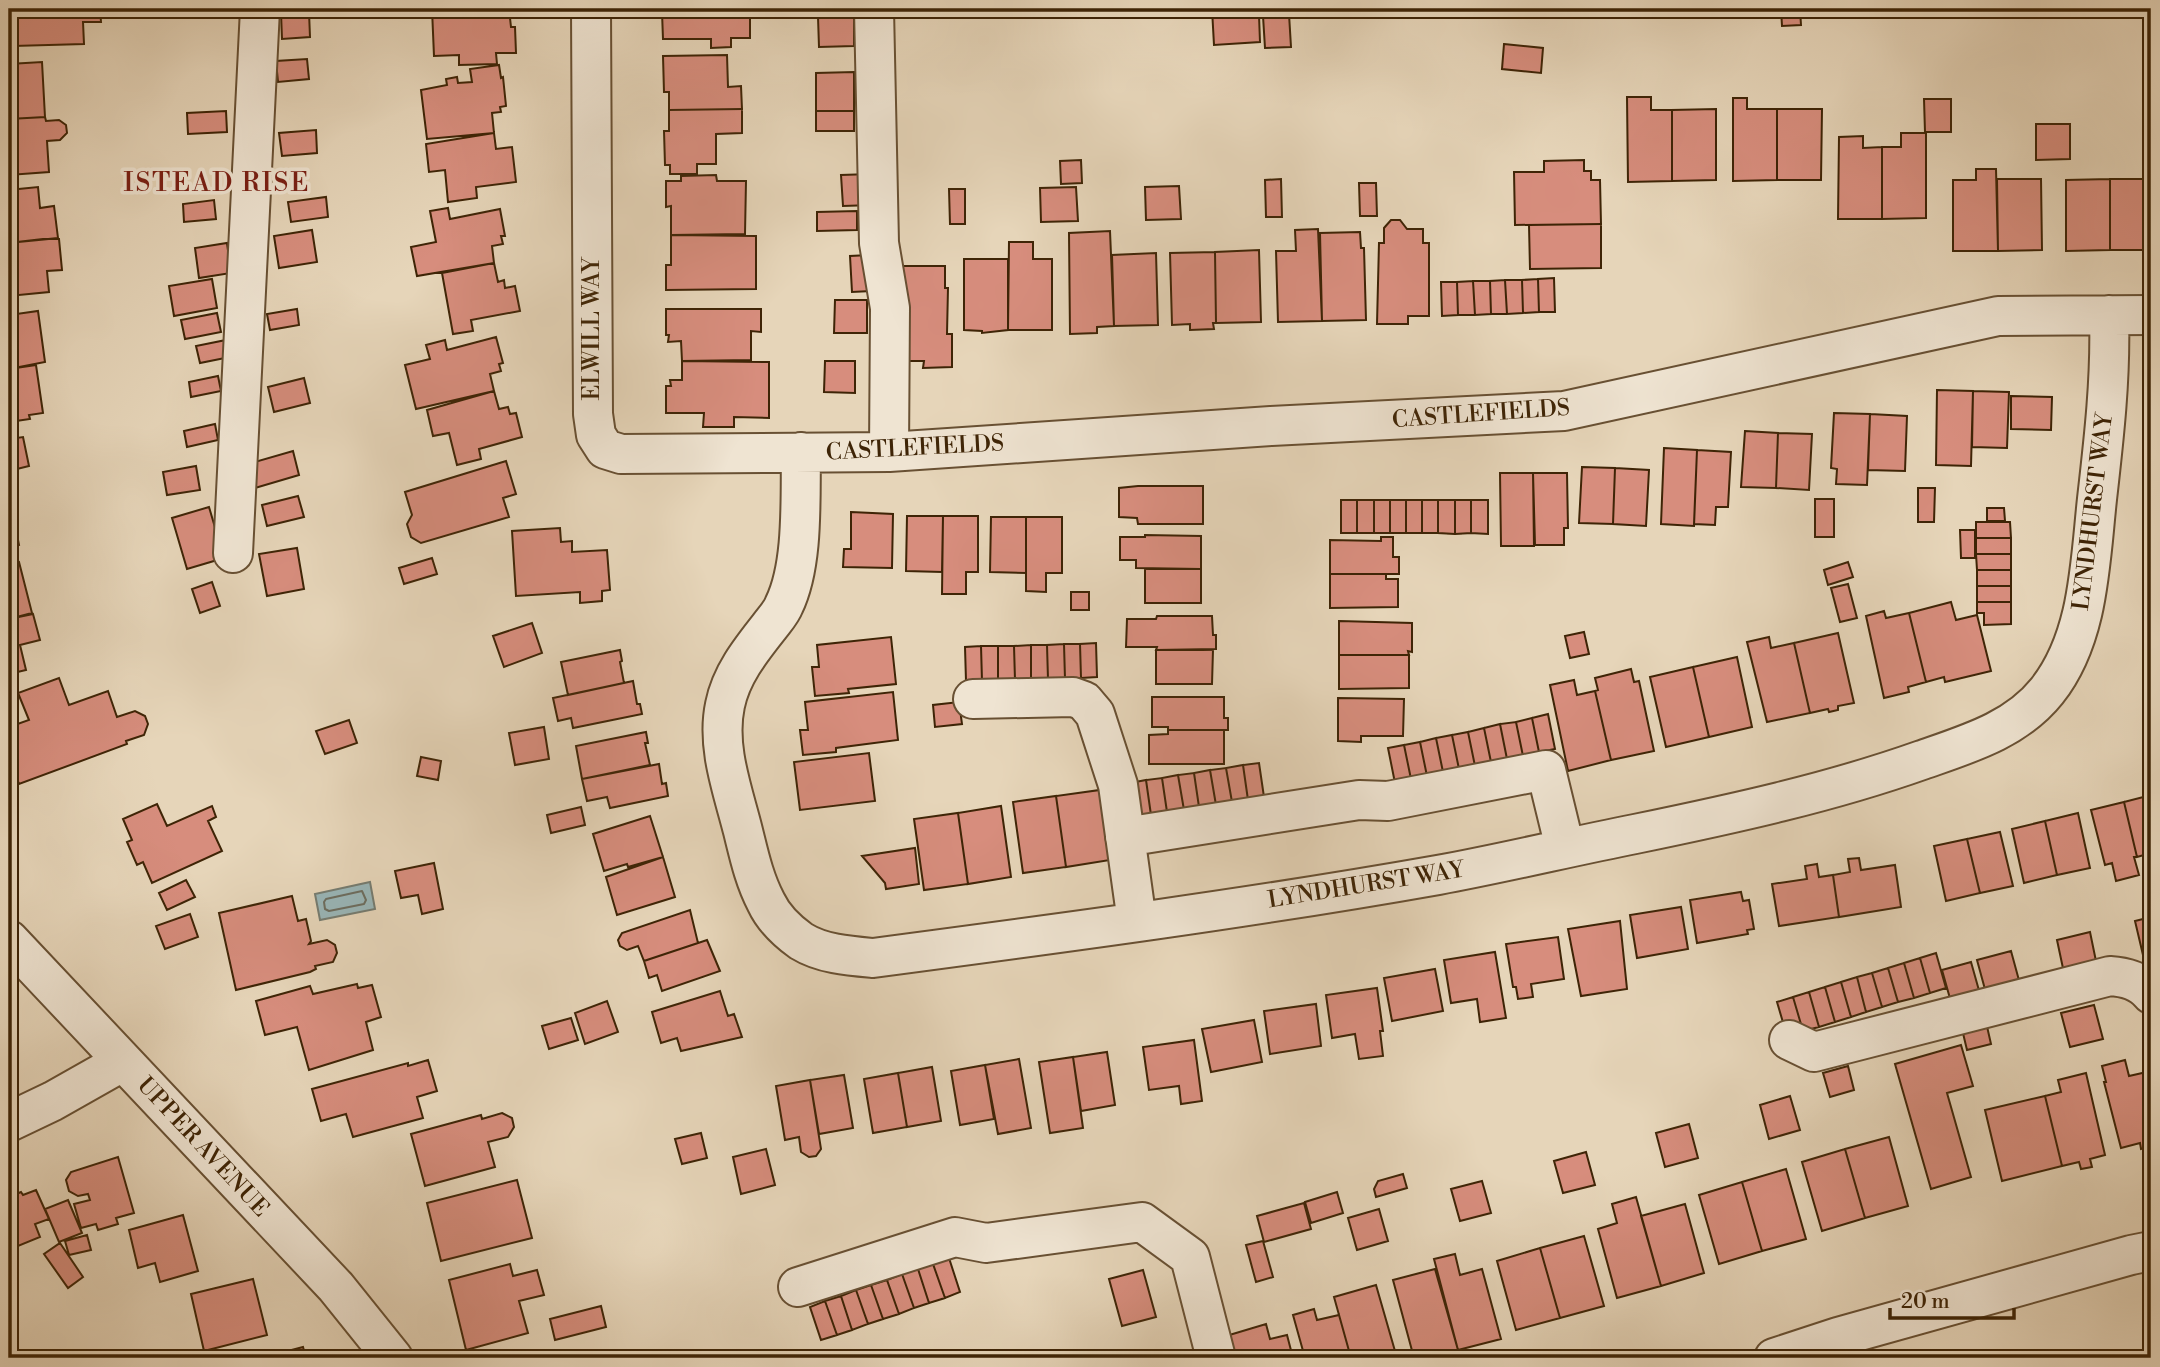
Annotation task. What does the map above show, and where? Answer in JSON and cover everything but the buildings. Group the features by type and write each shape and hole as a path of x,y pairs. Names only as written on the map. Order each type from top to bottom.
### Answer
{"street":[{"path":"233,552 260,9"},
{"name":"ELWILL WAY","path":"591,9 593,414 596,435 605,449 621,454 801,452"},
{"path":"874,9 879,243 890,308 889,452"},
{"name":"LYNDHURST WAY","path":"801,452 800,520 794,575 784,606 731,682 724,707 722,739 727,769 757,884 767,905 782,924 802,941 846,956 873,958 1136,922 1439,874 1740,812 1871,778 1977,741 2002,728 2028,712 2048,690 2063,666 2085,603 2107,411 2109,315"},
{"name":"CASTLEFIELDS","path":"801,452 889,452 1271,426 1564,411 1998,316 2151,315"},
{"path":"973,699 1073,697 1084,701 1095,714 1118,785 1136,922"},
{"path":"1125,837 1359,800 1388,801 1546,770 1565,848"},
{"name":"UPPER AVENUE","path":"9,940 336,1287 393,1358"},
{"path":"1789,1040 1814,1052 2110,976 2135,981 2151,994"},
{"path":"9,1122 122,1062"},
{"path":"798,1287 956,1237 986,1243 1142,1222 1190,1257 1216,1358"},
{"path":"1774,1358 1840,1348 2151,1251"}],"water":[{"path":"370,882 375,909 320,920 315,894"}],"district":[{"name":"ISTEAD RISE","path":"217,183"}]}
